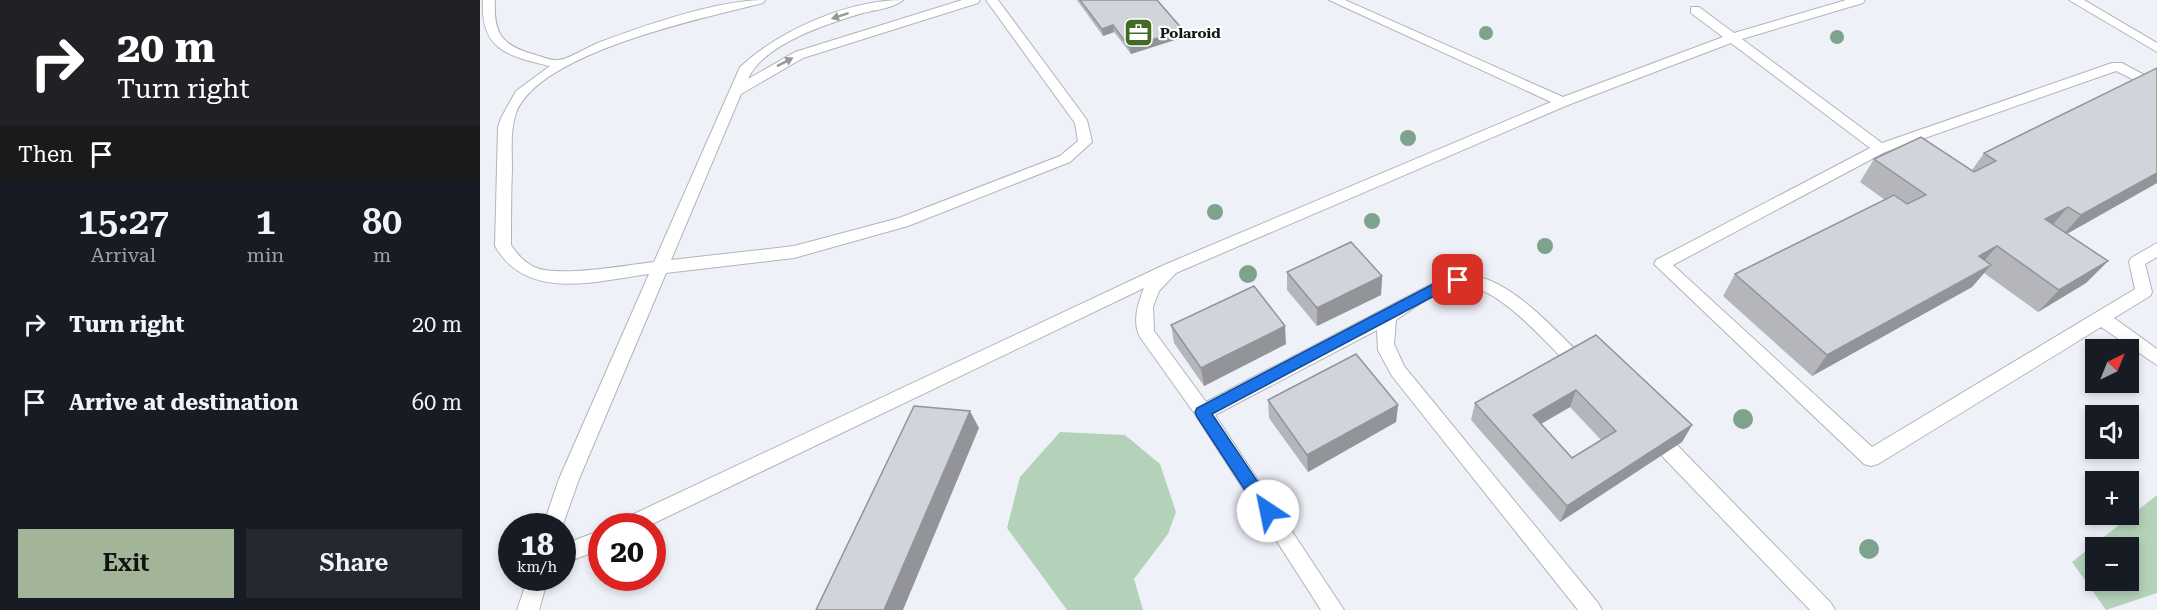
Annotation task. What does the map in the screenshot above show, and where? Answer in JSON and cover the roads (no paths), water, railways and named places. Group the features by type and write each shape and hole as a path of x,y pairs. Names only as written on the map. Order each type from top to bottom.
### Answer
{"lane":[{"path":"489,0 488,30 493,39 519,55 562,65"},
{"path":"759,0 625,36 562,65 535,82 519,96 509,112 505,127 503,246 513,261 529,274 553,277 659,268 794,252 903,222 1065,159 1085,141 1082,123 992,0"},
{"path":"558,513 569,479 745,70 758,55 781,41 842,15 897,0"},
{"path":"735,92 778,65 821,46 974,0"},
{"path":"1335,0 1563,102"},
{"path":"655,513 1170,269 1563,102 1732,38 1858,0"},
{"path":"2074,0 2157,48"},
{"path":"1695,10 1880,149"},
{"path":"2157,87 2117,66 1880,149 1662,264 1871,458 2144,292 2137,262 2157,249"},
{"path":"1170,269 1152,288 1145,307 1146,332 1203,412 1334,610"},
{"path":"1203,412 1446,284 1458,280 1477,281 1502,294 1576,361"},
{"path":"1389,316 1383,331 1387,353 1398,371 1591,610"},
{"path":"2101,318 2157,358"},
{"path":"1670,451 1824,610"},
{"path":"528,610 534,591"}],"place":[{"name":"Polaroid","path":"1139,33"}]}
